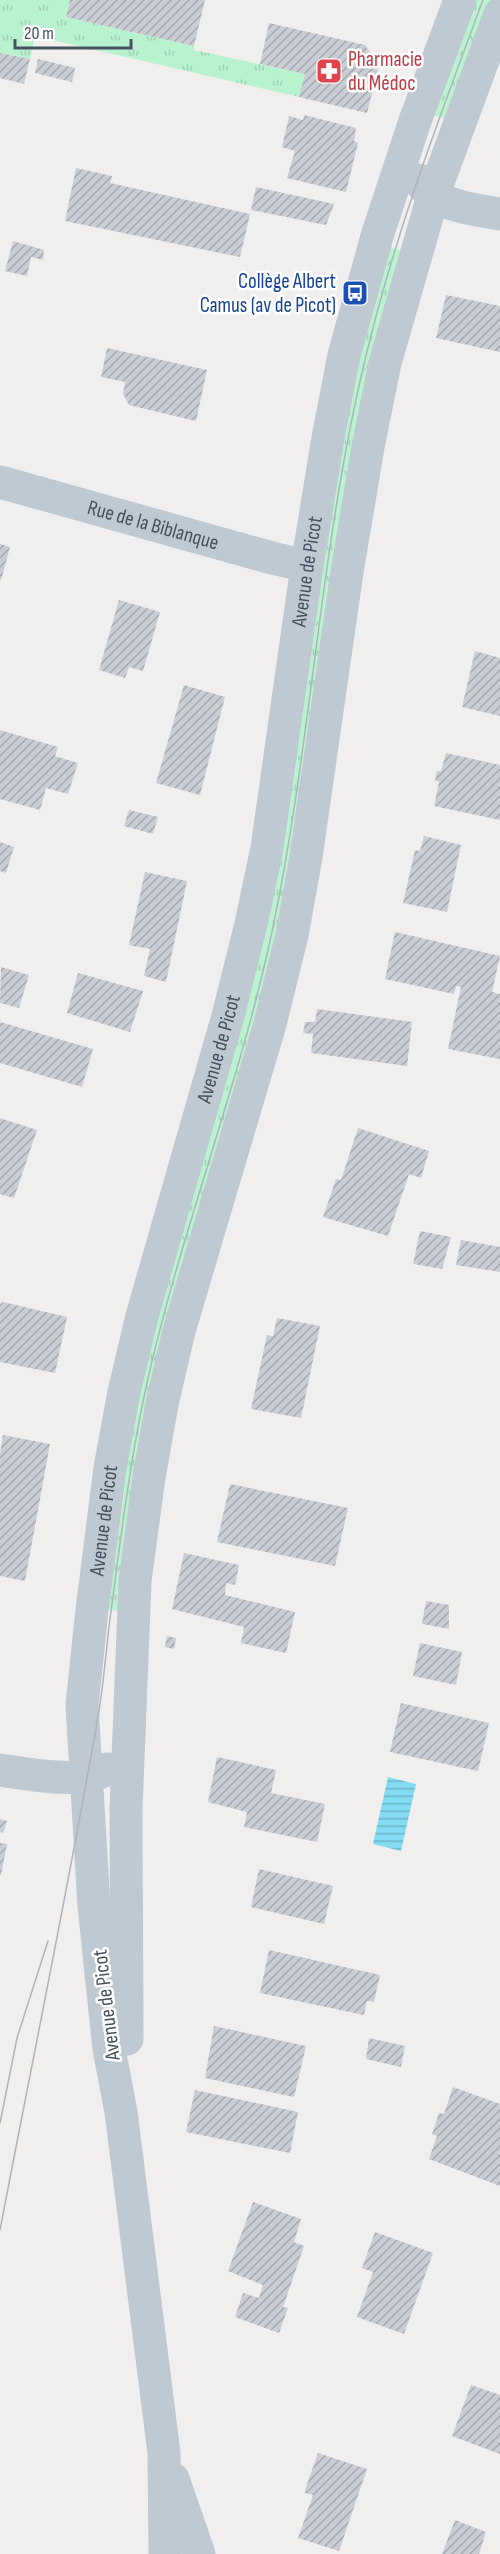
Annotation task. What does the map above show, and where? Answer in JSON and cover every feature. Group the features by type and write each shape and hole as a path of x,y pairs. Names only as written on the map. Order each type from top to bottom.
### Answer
{"street":[{"name":"Avenue de Picot","path":"165,2554 164,2453 121,2112 109,2049 94,1906 83,1690 110,1468 124,1392 142,1316 228,1017 267,849 307,566 344,355 378,232 407,143 460,0"},
{"name":"Avenue de Picot","path":"121,2112 127,2047 126,1810 135,1581 149,1477 162,1404 179,1331 270,1024 292,935 306,857 347,572 368,447 388,353 433,196 500,14"},
{"path":"407,143 418,179 433,196 464,207 500,214"},
{"name":"Rue de la Biblanque","path":"0,482 307,566"},
{"path":"0,1770 34,1775 86,1777 102,1772 119,1761 128,1749"},
{"name":"Avenue de Picot","path":"164,2453 199,2554"}],"green space":[{"path":"0,0 70,0 66,17 194,46 194,50 305,74 299,97 35,36 30,59 0,53"},
{"path":"473,0 493,0 448,120 431,114"},
{"path":"386,246 404,251 294,854 120,1611 103,1609 122,1470 339,443"}],"water":[{"path":"388,1777 416,1784 401,1851 373,1844"}],"building":[{"path":"70,0 205,0 194,46 66,17"},
{"path":"269,23 365,45 379,65 367,113 299,97 305,74 260,64"},
{"path":"0,53 30,59 24,84 0,78"},
{"path":"38,59 75,68 72,82 35,73"},
{"path":"304,115 356,128 354,141 358,143 346,192 287,178 295,151 282,147 289,116 303,120"},
{"path":"76,168 112,176 110,183 250,214 240,257 65,221"},
{"path":"256,187 334,204 326,225 251,210"},
{"path":"13,241 44,250 43,260 31,257 27,276 5,271"},
{"path":"446,295 500,306 500,352 436,338"},
{"path":"107,348 207,370 196,421 129,405 123,394 125,382 101,377"},
{"path":"0,544 10,547 1,580 0,580"},
{"path":"119,600 160,612 143,671 129,667 125,678 99,670"},
{"path":"475,651 500,658 500,716 462,707"},
{"path":"184,685 225,697 200,795 156,783"},
{"path":"0,730 58,747 55,756 78,763 68,794 46,788 40,810 0,799"},
{"path":"446,753 500,765 500,820 434,806 439,782 435,780 437,771 441,771"},
{"path":"129,810 158,817 153,834 124,826"},
{"path":"424,836 461,845 447,912 403,903 415,850 420,851"},
{"path":"0,842 14,847 6,873 0,871"},
{"path":"145,872 187,881 166,982 144,976 150,949 129,945"},
{"path":"395,932 500,956 492,992 500,994 500,1059 448,1049 461,987 456,986 454,994 385,979"},
{"path":"1,967 29,975 19,1008 0,1003"},
{"path":"78,973 143,991 130,1032 67,1013"},
{"path":"317,1009 412,1022 407,1066 311,1053 313,1034 303,1033 305,1022 315,1022"},
{"path":"0,1022 93,1049 82,1087 0,1063"},
{"path":"0,1118 37,1130 14,1198 0,1194"},
{"path":"358,1128 429,1151 421,1178 409,1174 388,1236 323,1217 336,1179 341,1180"},
{"path":"420,1231 451,1237 442,1269 413,1264"},
{"path":"461,1240 500,1247 500,1272 456,1265"},
{"path":"3,1302 67,1317 55,1373 0,1362 0,1304"},
{"path":"277,1318 320,1326 301,1418 251,1409 267,1335 273,1336"},
{"path":"3,1435 50,1444 25,1581 0,1576 0,1454"},
{"path":"230,1484 348,1508 335,1566 217,1542"},
{"path":"184,1553 239,1565 235,1585 226,1583 225,1595 295,1612 286,1653 241,1643 244,1627 172,1609"},
{"path":"426,1601 449,1605 449,1629 422,1624"},
{"path":"167,1636 176,1638 174,1649 165,1647"},
{"path":"420,1643 462,1652 456,1685 413,1676"},
{"path":"401,1703 489,1723 478,1771 390,1752"},
{"path":"217,1757 276,1770 271,1793 325,1804 317,1842 244,1827 247,1812 208,1802"},
{"path":"0,1819 7,1821 3,1833 0,1832"},
{"path":"0,1843 7,1844 1,1875 0,1875"},
{"path":"259,1869 333,1886 324,1924 251,1907"},
{"path":"269,1950 380,1975 374,2002 367,2001 364,2015 260,1993"},
{"path":"214,2026 306,2046 294,2097 205,2078"},
{"path":"369,2038 405,2046 401,2067 366,2059"},
{"path":"453,2087 500,2104 500,2186 429,2159 437,2136 432,2134 439,2113 444,2114"},
{"path":"195,2090 298,2112 290,2153 186,2132"},
{"path":"253,2202 301,2219 294,2242 304,2246 283,2307 288,2308 279,2333 235,2317 243,2293 259,2298 263,2285 228,2271"},
{"path":"375,2232 433,2253 404,2334 357,2317 373,2272 362,2268"},
{"path":"471,2385 500,2395 500,2454 452,2436"},
{"path":"318,2453 367,2469 339,2551 298,2538 313,2495 305,2493 305,2490"},
{"path":"455,2520 486,2532 479,2554 442,2554"}],"tram line":[{"path":"0,2230 99,1711 125,1506 145,1392 175,1275 244,1044 273,927 298,786 337,501 365,360 403,223 483,0"},
{"path":"0,2123 17,2038 48,1941"}],"place":[{"name":"Pharmacie du Médoc","path":"329,71"},
{"name":"Collège Albert Camus (av de Picot)","path":"355,293"}]}
